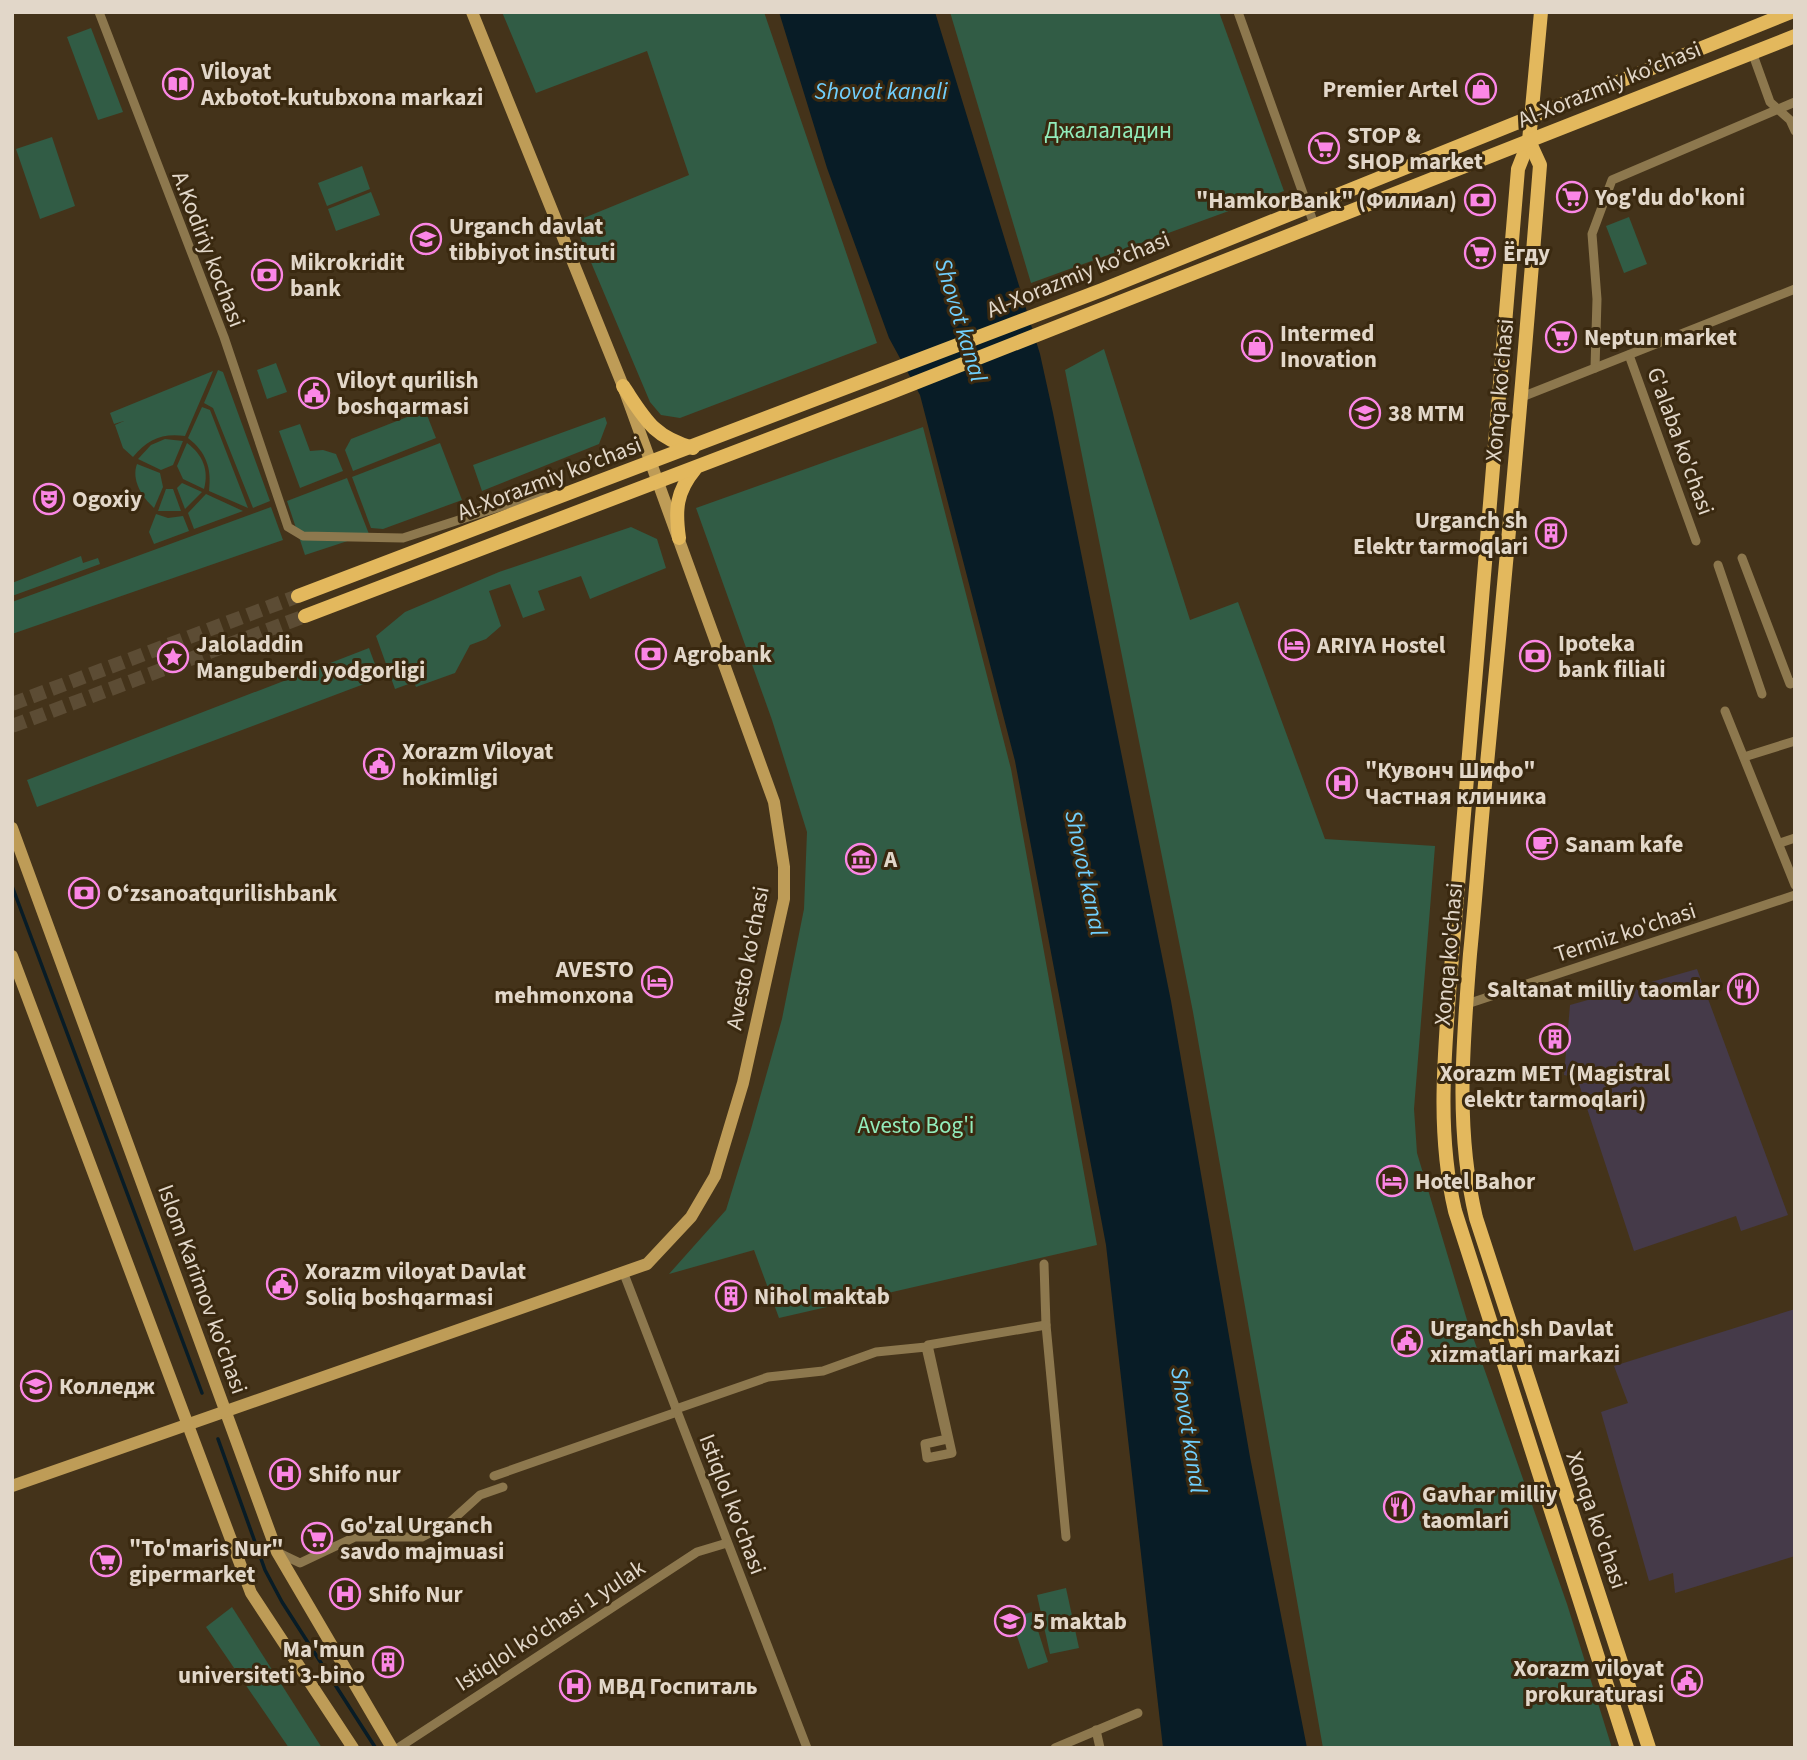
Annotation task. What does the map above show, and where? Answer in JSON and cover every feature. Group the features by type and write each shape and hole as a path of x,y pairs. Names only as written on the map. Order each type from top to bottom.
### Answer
{"main road":[{"name":"Xonqa ko'chasi","path":"1541,12 1529,141 1518,169 1442,1098 1444,1141 1455,1211 1627,1748"},
{"name":"Al-Xorazmiy ko’chasi","path":"298,596 881,377 1791,12"},
{"name":"Al-Xorazmiy ko’chasi","path":"305,615 887,394 1795,36"},
{"name":"Xonqa ko'chasi","path":"1529,141 1540,165 1522,397 1483,803 1460,1099 1466,1175 1476,1218 1541,1424 1649,1748"},
{"path":"623,386 657,433 671,442 693,448"},
{"path":"679,538 676,513 678,494 697,466"},
{"path":"1465,801 1483,803"},
{"path":"1525,1429 1541,1424"}],"street":[{"name":"A.Kodiriy kochasi","path":"99,12 224,338 288,527 303,536 403,538 518,501 574,493"},
{"name":"Avesto ko'chasi","path":"12,1486 647,1264 670,1243 702,1202 715,1176 743,1083 784,900 784,867 774,802 623,386 472,12"},
{"path":"1238,12 1314,224"},
{"path":"1752,52 1770,102 1790,120 1795,131"},
{"path":"1595,368 1597,299 1592,234 1612,180 1795,102"},
{"name":"G'alaba ko'chasi","path":"1522,397 1795,289"},
{"name":"G'alaba ko'chasi","path":"1629,355 1696,541"},
{"path":"1742,558 1792,683"},
{"path":"1718,565 1762,694"},
{"path":"1725,711 1795,885"},
{"path":"1744,757 1795,741"},
{"name":"Islom Karimov ko'chasi","path":"12,828 277,1552 392,1748"},
{"path":"1780,843 1795,838"},
{"name":"Termiz ko'chasi","path":"1467,1004 1795,895"},
{"path":"12,956 251,1593 353,1748"},
{"path":"1044,1264 1046,1325 1066,1537"},
{"name":"Istiqlol ko'chasi","path":"624,1274 807,1748"},
{"path":"494,1476 768,1377 823,1371 876,1352 926,1347 947,1439 925,1444 927,1458 952,1453 928,1345 1046,1325"},
{"path":"277,1552 300,1563 355,1537 422,1537 449,1523 480,1495 503,1488"},
{"name":"Istiqlol ko'chasi 1 yulak","path":"398,1748 696,1552 727,1543"},
{"path":"1055,1748 1138,1713"},
{"path":"1096,1730 1100,1748"}],"shaded area":[{"path":"1697,969 1788,1215 1741,1231 1736,1216 1634,1251 1577,1078 1564,1075 1570,1005"},
{"path":"1795,1309 1795,1556 1675,1593 1673,1573 1649,1581 1601,1412 1628,1403 1614,1366"}],"green space":[{"path":"502,12 764,12 877,343 680,418 661,415 650,402 574,222 689,175 647,51 536,93"},
{"name":"Джалаладин","path":"950,12 1219,12 1284,191 1031,283"},
{"path":"91,28 123,112 98,120 67,37"},
{"path":"52,137 75,206 40,219 16,149"},
{"path":"362,166 370,189 327,206 318,183"},
{"path":"371,192 380,215 336,231 328,209"},
{"path":"1629,217 1647,264 1624,273 1606,226"},
{"path":"1104,349 1190,620 1238,602 1325,839 1435,846 1414,1109 1417,1153 1467,1320 1567,1604 1612,1748 1323,1748 1193,1012 1065,370"},
{"path":"276,363 287,392 267,399 257,370"},
{"path":"218,370 223,372 270,501 253,508 213,408 204,403"},
{"path":"213,371 185,436 169,435 156,439 133,457 123,448 115,425 124,421 114,424 110,413"},
{"path":"202,407 210,410 248,508 209,491 210,475 206,461 188,438"},
{"path":"425,410 436,438 353,471 345,450 351,439"},
{"path":"605,417 607,423 599,444 482,491 473,465"},
{"path":"300,424 310,451 323,450 336,454 343,471 300,488 279,431"},
{"name":"Avesto Bog'i","path":"923,427 1011,769 1097,1245 779,1318 754,1250 669,1274 726,1210 782,1019 804,909 807,832 772,720 696,508"},
{"path":"165,439 183,441 173,465 161,470 138,459 151,445"},
{"path":"187,443 203,463 206,475 204,489 183,479 177,466"},
{"path":"440,443 462,500 383,529 371,528 352,477"},
{"path":"137,464 160,473 163,487 154,508 139,488 135,476"},
{"path":"347,478 369,534 305,555 287,501"},
{"path":"182,483 202,492 185,509 177,488"},
{"path":"166,489 173,489 181,511 158,511"},
{"path":"206,494 243,511 194,529 188,513"},
{"path":"271,507 283,540 12,634 12,602"},
{"path":"156,514 168,518 183,516 189,531 154,544 149,532"},
{"path":"631,527 657,539 666,568 590,599 581,576 538,591 545,610 523,618 510,584 489,591 501,626 486,639 470,645 455,673 416,687 414,682 395,689 376,636 405,612 499,572"},
{"path":"81,556 83,563 98,558 100,564 12,596 12,583"},
{"path":"369,648 380,678 37,807 27,780"},
{"path":"1066,1588 1079,1648 1050,1654 1037,1595"},
{"path":"232,1607 322,1748 289,1748 206,1627"},
{"path":"1032,1612 1048,1662 1028,1669 1011,1618"}],"water":[{"name":"Shovot kanali","path":"779,12 935,12 1040,354 1171,1001 1250,1457 1307,1748 1163,1748 1106,1245 1015,761 920,395 889,338 827,168"}],"waterway":[{"path":"12,886 202,1393"},
{"path":"218,1439 265,1570 282,1602 375,1747"}],"tunnel":[{"path":"12,704 298,596"},
{"path":"12,726 305,616"}],"place":[{"name":"Viloyat Axbotot-kutubxona markazi","path":"178,84"},
{"name":"Premier Artel","path":"1481,89"},
{"name":"STOP & SHOP market","path":"1324,148"},
{"name":"Yog'du do'koni","path":"1572,197"},
{"name":"\"HamkorBank\" (Филиал)","path":"1480,200"},
{"name":"Urganch davlat tibbiyot instituti","path":"426,239"},
{"name":"Ёгду","path":"1480,253"},
{"name":"Mikrokridit bank","path":"267,275"},
{"name":"Neptun market","path":"1561,337"},
{"name":"Intermed Inovation","path":"1257,346"},
{"name":"Viloyt qurilish boshqarmasi","path":"314,393"},
{"name":"38 MTM","path":"1365,413"},
{"name":"Ogoxiy","path":"49,499"},
{"name":"Urganch sh Elektr tarmoqlari","path":"1551,533"},
{"name":"ARIYA Hostel","path":"1294,645"},
{"name":"Agrobank","path":"651,654"},
{"name":"Ipoteka bank filiali","path":"1535,656"},
{"name":"Jaloladdin Manguberdi yodgorligi","path":"173,657"},
{"name":"Xorazm Viloyat hokimligi","path":"379,764"},
{"name":"\"Кувонч Шифо\" Частная клиника","path":"1342,783"},
{"name":"Sanam kafe","path":"1542,844"},
{"name":"A","path":"861,859"},
{"name":"Oʻzsanoatqurilishbank","path":"84,893"},
{"name":"AVESTO mehmonxona","path":"657,982"},
{"name":"Saltanat milliy taomlar","path":"1743,989"},
{"name":"Xorazm MET (Magistral elektr tarmoqlari)","path":"1555,1039"},
{"name":"Hotel Bahor","path":"1392,1181"},
{"name":"Xorazm viloyat Davlat Soliq boshqarmasi","path":"282,1284"},
{"name":"Nihol maktab","path":"731,1296"},
{"name":"Urganch sh Davlat xizmatlari markazi","path":"1407,1341"},
{"name":"Колледж","path":"36,1386"},
{"name":"Shifo nur","path":"285,1474"},
{"name":"Gavhar milliy taomlari","path":"1399,1507"},
{"name":"Go'zal Urganch savdo majmuasi","path":"317,1538"},
{"name":"\"To'maris Nur\" gipermarket","path":"106,1561"},
{"name":"Shifo Nur","path":"345,1594"},
{"name":"5 maktab","path":"1010,1621"},
{"name":"Ma'mun universiteti 3-bino","path":"388,1662"},
{"name":"Xorazm viloyat prokuraturasi","path":"1687,1681"},
{"name":"МВД Госпиталь","path":"575,1686"}],"water label":[{"name":"Shovot kanal","path":"961,320"},
{"name":"Shovot kanal","path":"1086,873"},
{"name":"Shovot kanal","path":"1189,1430"}]}
